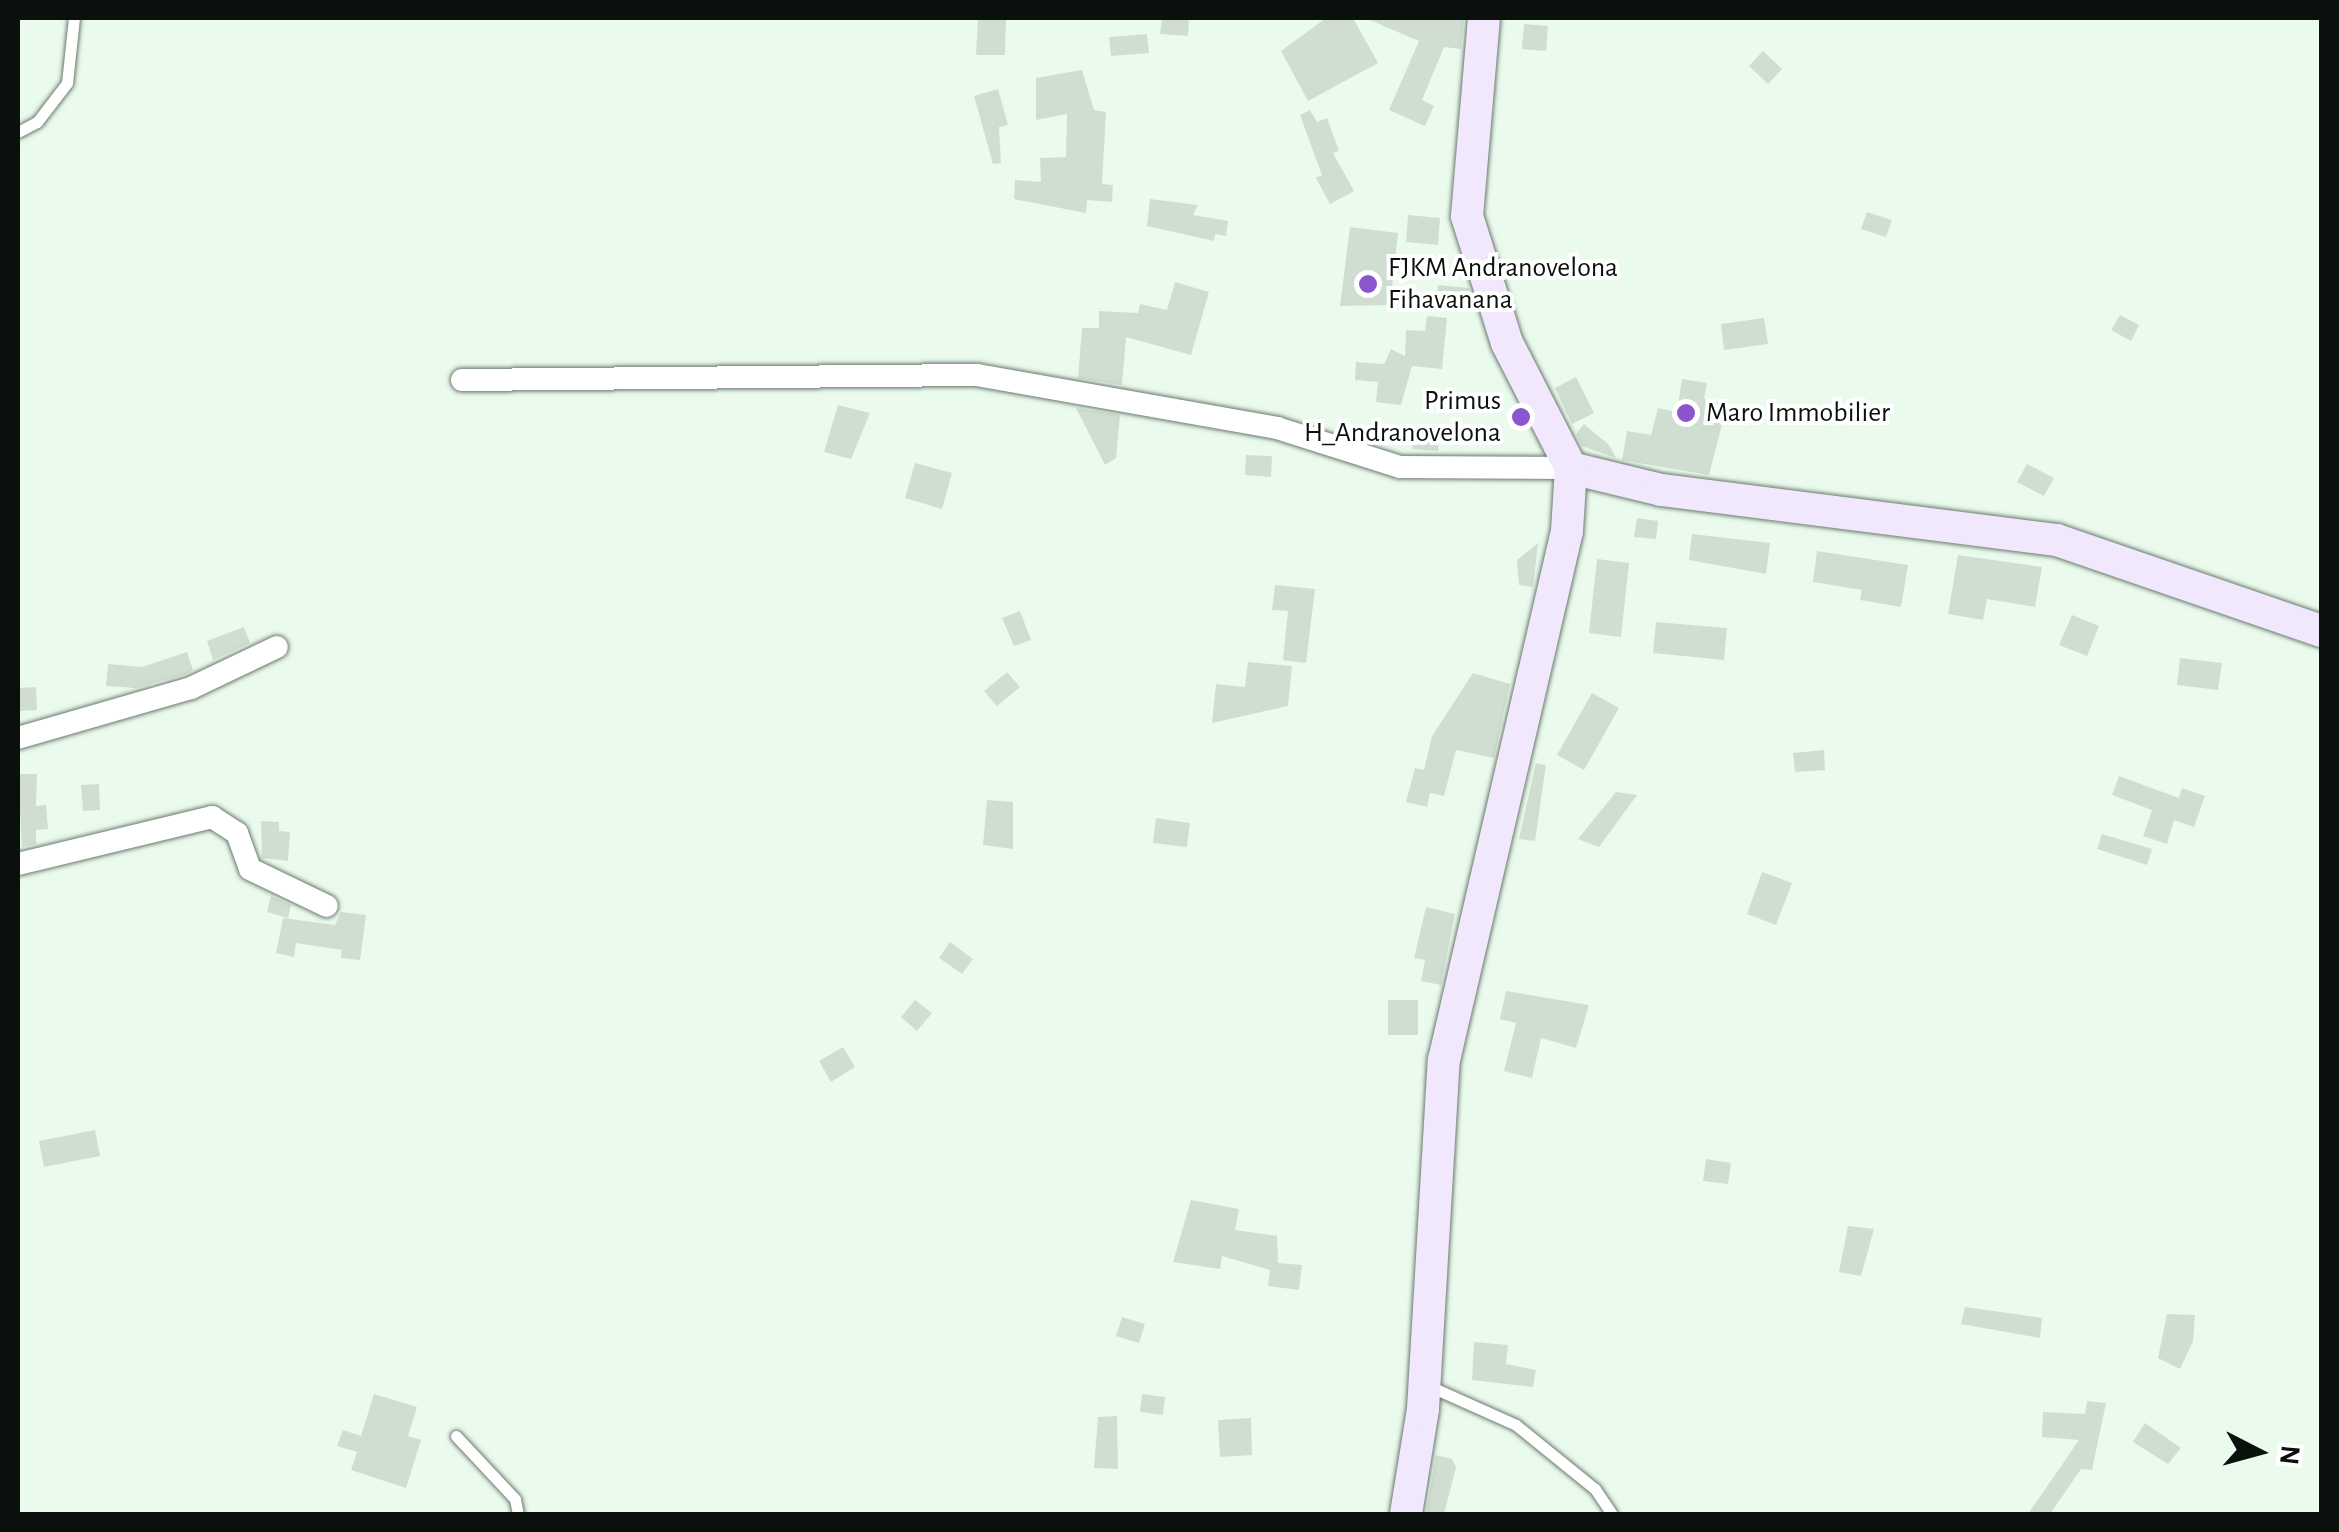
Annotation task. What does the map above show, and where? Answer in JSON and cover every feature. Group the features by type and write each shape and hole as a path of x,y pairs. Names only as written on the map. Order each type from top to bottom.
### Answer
{"street":[{"path":"1406,1514 1425,1385 1444,1060 1567,532 1571,468 1507,343 1467,216 1484,18"},
{"path":"462,380 977,375 1277,428 1400,466 1571,468 1660,490 2057,540 2322,631"},
{"path":"18,738 191,688 277,647"},
{"path":"18,864 212,817 237,833 250,869 327,906"}],"lane":[{"path":"18,132 37,122 67,83 74,18"},
{"path":"1425,1385 1516,1425 1595,1489 1612,1514"},
{"path":"456,1436 515,1499 518,1514"}],"building":[{"path":"978,18 1006,18 1005,55 976,55"},
{"path":"1162,18 1189,18 1188,36 1160,34"},
{"path":"1326,18 1353,18 1378,63 1308,101 1281,51"},
{"path":"1365,18 1464,18 1461,49 1444,47 1422,100 1434,106 1425,126 1389,110 1419,41"},
{"path":"1524,24 1548,26 1546,51 1522,49"},
{"path":"1147,34 1149,53 1111,56 1109,37"},
{"path":"1763,51 1782,69 1768,84 1749,66"},
{"path":"1082,70 1094,110 1106,112 1102,184 1113,185 1112,202 1087,200 1086,213 1014,199 1015,180 1041,182 1040,158 1066,157 1067,114 1036,120 1036,78"},
{"path":"998,89 1008,125 999,127 1001,163 993,164 974,96"},
{"path":"1310,110 1317,122 1327,118 1339,151 1333,153 1354,191 1330,204 1316,178 1322,175 1300,115"},
{"path":"1150,199 1198,205 1193,215 1228,221 1226,236 1215,234 1214,241 1147,226"},
{"path":"1867,212 1892,220 1886,237 1861,229"},
{"path":"1408,215 1440,218 1438,245 1406,242"},
{"name":"FJKM Andranovelona Fihavanana","path":"1350,227 1398,233 1390,305 1340,306"},
{"path":"1175,282 1209,292 1191,355 1126,337 1122,385 1078,378 1082,328 1099,328 1099,311 1138,313 1140,304 1167,310"},
{"path":"1438,285 1469,288 1476,310 1436,307"},
{"path":"2120,315 2139,325 2131,341 2111,330"},
{"path":"1427,316 1447,318 1442,369 1412,366 1401,405 1376,402 1378,382 1355,380 1356,362 1384,364 1391,349 1405,356 1406,330 1425,331"},
{"path":"1764,318 1768,344 1724,350 1721,324"},
{"path":"1576,377 1594,413 1572,424 1555,388"},
{"path":"1682,379 1707,383 1704,399 1727,405 1709,475 1622,460 1627,431 1651,435 1658,408 1677,412"},
{"path":"838,405 870,413 851,459 824,452"},
{"path":"1076,408 1120,415 1116,458 1105,465"},
{"path":"1584,424 1609,445 1616,458 1582,446 1576,434"},
{"path":"1414,430 1440,432 1438,451 1412,449"},
{"path":"1246,455 1272,456 1271,477 1245,475"},
{"path":"915,463 952,473 942,509 905,498"},
{"path":"2027,464 2054,478 2044,496 2017,482"},
{"path":"1637,518 1658,521 1656,539 1634,537"},
{"path":"1692,534 1770,543 1766,574 1689,560"},
{"path":"1538,543 1533,587 1519,585 1517,560"},
{"path":"1817,551 1908,565 1901,607 1860,600 1862,590 1813,582"},
{"path":"1958,555 2042,567 2035,607 1987,599 1983,620 1948,614"},
{"path":"1597,559 1629,563 1621,637 1589,633"},
{"path":"1275,585 1315,589 1306,663 1283,660 1288,611 1272,610"},
{"path":"1020,611 1031,640 1014,646 1002,618"},
{"path":"2072,615 2099,626 2087,656 2059,645"},
{"path":"1656,622 1727,628 1724,660 1653,653"},
{"path":"244,627 250,643 213,660 207,641"},
{"path":"187,652 193,670 186,674 136,688 106,686 108,664 142,667"},
{"path":"2180,658 2222,663 2218,690 2177,685"},
{"path":"1248,662 1292,666 1288,706 1212,723 1216,684 1245,687"},
{"path":"1007,672 1020,687 997,706 984,691"},
{"path":"1473,673 1510,684 1494,758 1456,750 1444,796 1430,793 1427,807 1406,802 1415,768 1424,770 1432,736"},
{"path":"36,687 37,710 20,711 18,688"},
{"path":"1592,693 1619,708 1584,770 1557,755"},
{"path":"1824,750 1825,770 1795,772 1793,753"},
{"path":"1536,763 1546,765 1535,841 1519,839"},
{"path":"18,774 37,774 36,806 46,805 48,829 36,830 36,844 22,847"},
{"path":"2119,776 2179,798 2182,788 2205,796 2194,827 2174,820 2167,844 2143,836 2152,810 2112,795"},
{"path":"99,784 100,810 83,811 81,785"},
{"path":"1616,792 1637,795 1599,847 1578,839"},
{"path":"987,800 1013,802 1013,849 983,845"},
{"path":"1156,818 1190,823 1187,847 1153,843"},
{"path":"261,821 279,822 279,831 290,832 288,861 262,858"},
{"path":"2102,834 2152,849 2147,865 2097,849"},
{"path":"1762,872 1792,883 1776,925 1747,914"},
{"path":"271,896 291,905 288,918 267,912"},
{"path":"1426,907 1455,914 1441,985 1421,981 1425,960 1414,958"},
{"path":"341,912 366,915 360,960 341,958 342,950 296,943 294,957 276,953 283,918 335,925"},
{"path":"950,942 973,959 962,974 939,958"},
{"path":"1506,991 1589,1005 1576,1048 1541,1038 1532,1078 1504,1071 1516,1023 1500,1019"},
{"path":"915,1000 932,1013 917,1031 901,1017"},
{"path":"1388,1000 1418,1000 1418,1035 1388,1035"},
{"path":"843,1047 855,1067 831,1082 819,1061"},
{"path":"95,1130 100,1156 44,1167 39,1141"},
{"path":"1706,1159 1731,1163 1728,1184 1703,1181"},
{"path":"1191,1200 1239,1209 1235,1230 1277,1236 1278,1263 1302,1265 1299,1290 1268,1286 1270,1270 1222,1256 1220,1269 1173,1262"},
{"path":"1848,1226 1874,1229 1861,1276 1839,1272"},
{"path":"1965,1307 2042,1318 2040,1338 1961,1324"},
{"path":"2167,1314 2195,1315 2193,1341 2180,1369 2158,1358"},
{"path":"1122,1317 1145,1324 1139,1343 1116,1336"},
{"path":"1474,1342 1508,1345 1506,1364 1536,1370 1533,1387 1472,1380"},
{"path":"374,1394 417,1407 408,1436 421,1440 406,1488 351,1470 357,1452 337,1446 343,1430 361,1436"},
{"path":"1142,1394 1165,1397 1163,1415 1140,1412"},
{"path":"2087,1401 2106,1403 2092,1470 2081,1469 2050,1514 2028,1514 2079,1440 2042,1437 2043,1412 2085,1414"},
{"path":"1117,1416 1118,1469 1094,1468 1098,1417"},
{"path":"1251,1418 1252,1455 1220,1457 1218,1420"},
{"path":"2145,1423 2181,1448 2168,1464 2133,1442"},
{"path":"1436,1455 1452,1459 1456,1467 1444,1514 1426,1514"}],"place":[{"name":"FJKM Andranovelona Fihavanana","path":"1368,284"},
{"name":"Maro Immobilier","path":"1686,413"},
{"name":"Primus H_Andranovelona","path":"1521,417"}]}
